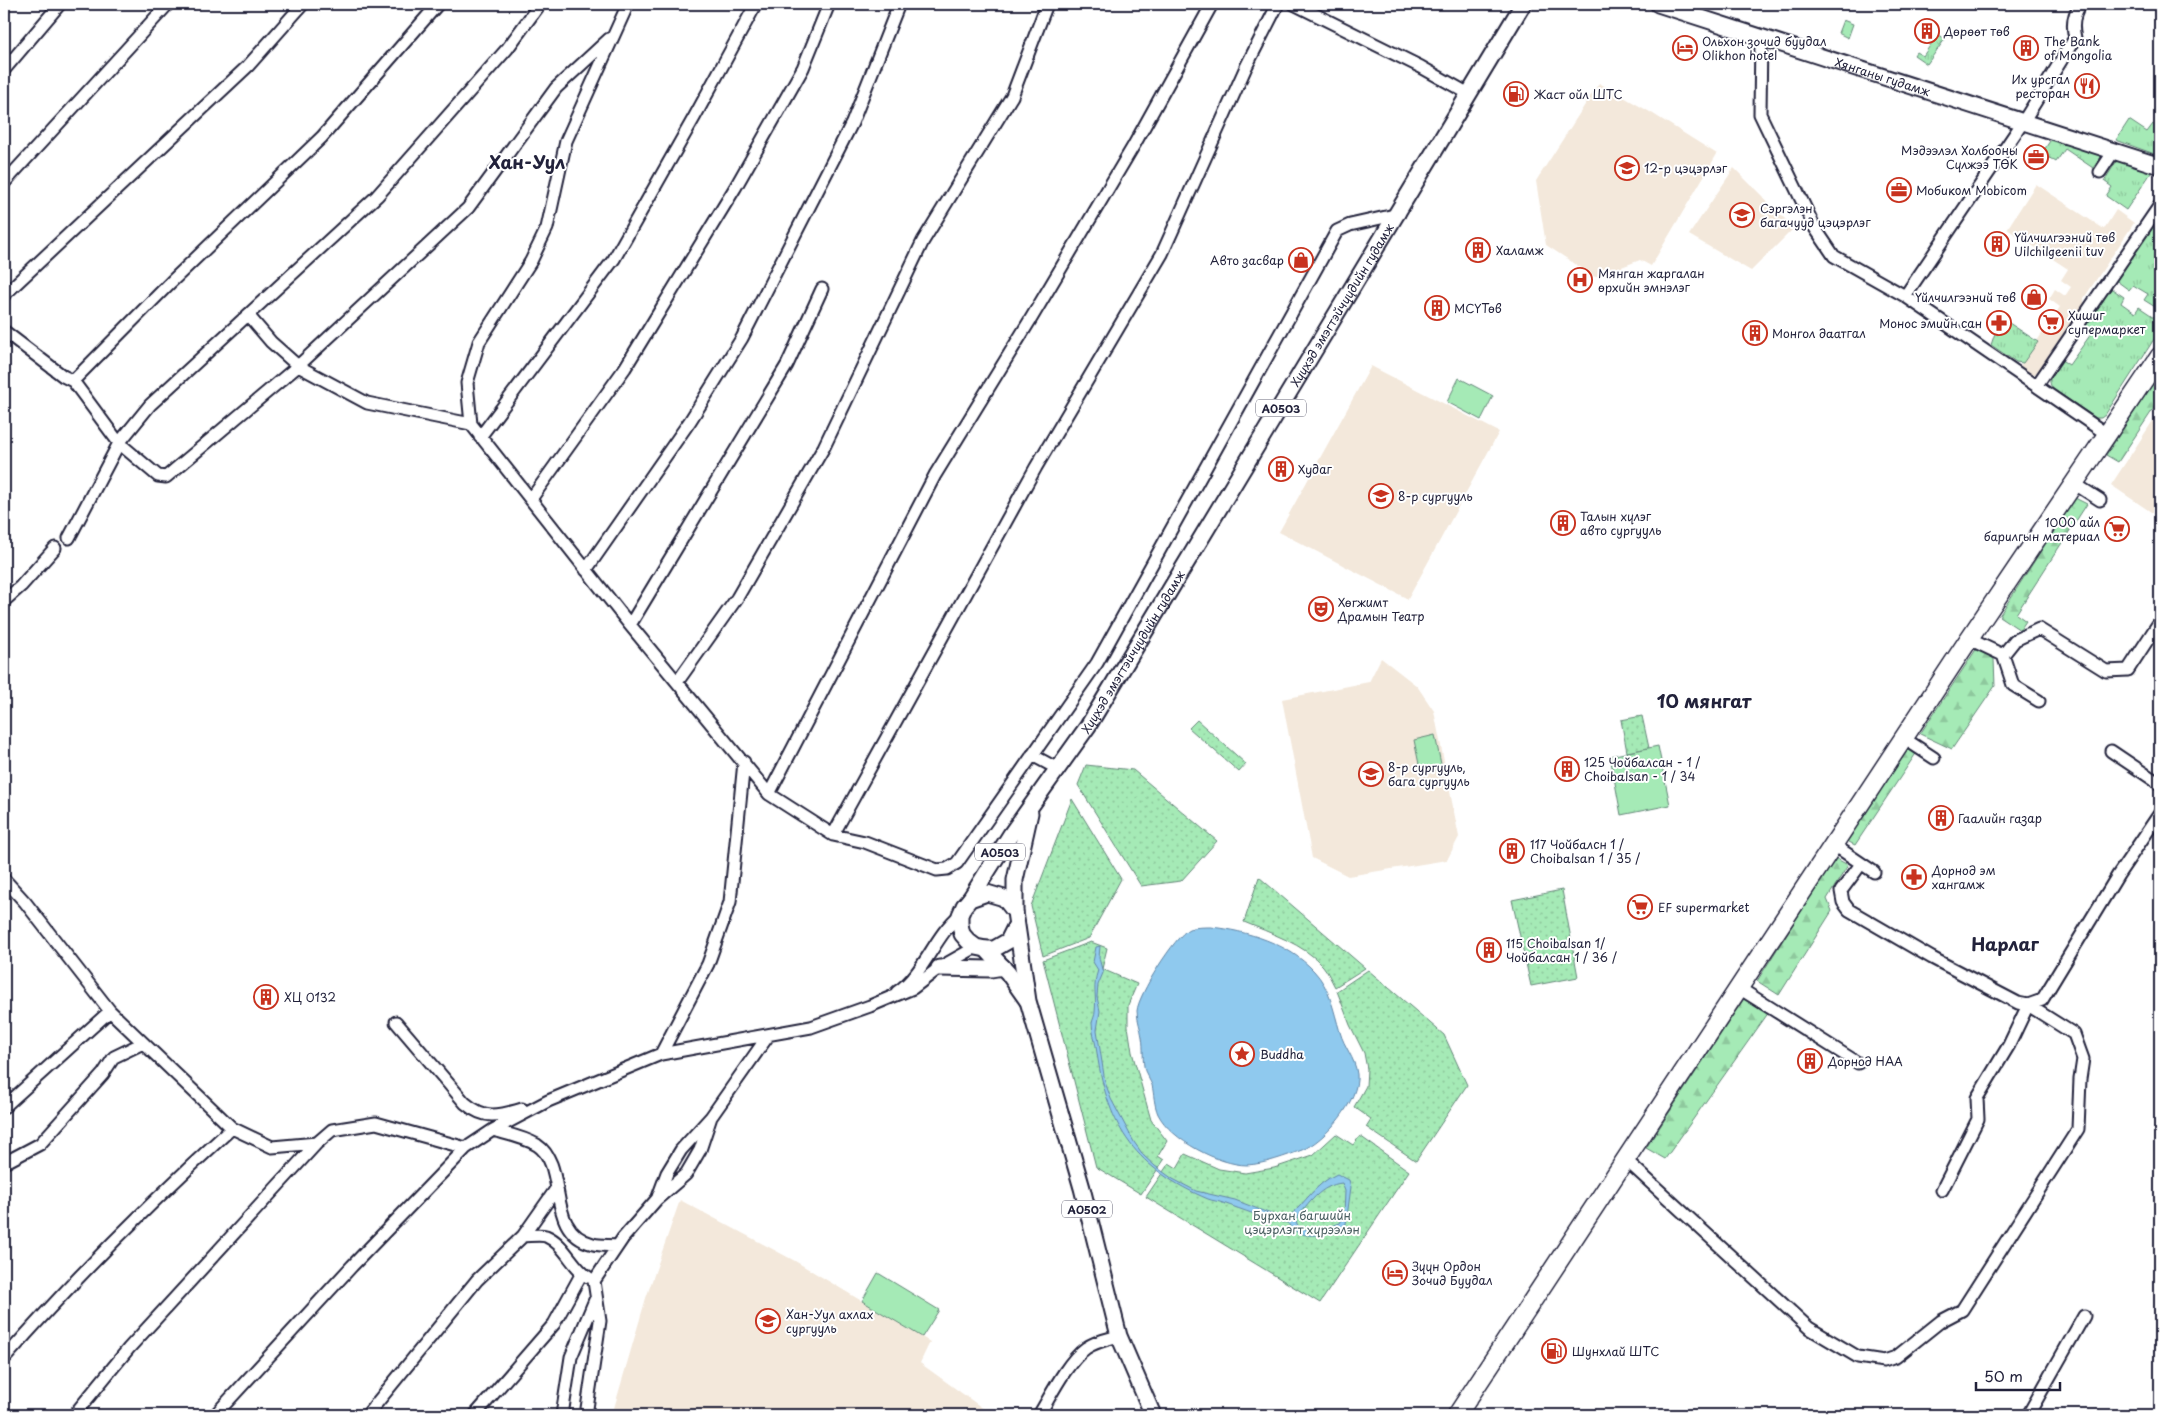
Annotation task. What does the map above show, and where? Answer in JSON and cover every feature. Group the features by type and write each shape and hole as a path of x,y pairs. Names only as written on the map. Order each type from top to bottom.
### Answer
{"highway":[{"path":"1457,1415 1905,739 1969,639 2160,356"}],"main road":[{"name":"Хүүхэд эмэгтэйчүүдийн гудамж","path":"1028,1001 1003,967 981,948 968,941 962,934 960,915 964,906 1011,834 1088,726 1523,4"},
{"name":"Хянганы гудамж","path":"1658,4 2160,166"},
{"name":"Хүүхэд эмэгтэйчүүдийн гудамж","path":"1031,807 1015,880 1015,919 1028,1001 1082,1188 1119,1336 1153,1415"},
{"path":"970,899 978,894 996,894 1004,898 1015,919 1008,941 994,948 981,948"},
{"path":"939,968 1003,967"}],"street":[{"path":"4,70 60,4"},
{"path":"4,183 168,4"},
{"path":"4,295 248,66 303,4"},
{"path":"73,381 171,282 322,137 438,4"},
{"path":"69,538 119,443 150,405 377,196 507,49 540,4"},
{"path":"628,4 566,141 547,228 530,261 479,342 467,383 471,424 630,625 769,794 833,835 865,842 937,870 947,869 956,863 1097,663 1337,230 1350,225 1398,214"},
{"path":"480,437 614,259 756,4"},
{"path":"531,500 625,368 735,188 803,68 829,4"},
{"path":"586,570 690,421 742,338 852,123 899,4"},
{"path":"678,681 737,598 824,447 923,241 1012,96 1047,4"},
{"path":"769,794 935,475 1032,317 1124,161 1212,4"},
{"path":"833,835 1036,467 1162,254 1246,67 1278,4"},
{"path":"1295,4 1421,67 1469,94"},
{"path":"1905,296 2023,122 2075,38 2072,29 2074,19 2081,4"},
{"path":"4,331 63,376 73,381 119,443 158,476 166,477 298,366 468,208 556,88 614,34"},
{"path":"1761,37 1760,114 1815,228 1834,256 1905,296 2108,435"},
{"path":"2100,172 2114,151"},
{"path":"2037,385 2160,205"},
{"path":"630,625 788,366 822,289"},
{"path":"248,315 272,342 298,366 367,403 471,424"},
{"path":"2075,484 2100,500"},
{"path":"4,601 55,548"},
{"path":"2003,655 2015,640 2040,629 2106,671 2128,670 2158,624"},
{"path":"1969,639 2003,655 2013,685 2039,701"},
{"path":"1905,739 1934,758"},
{"path":"2111,750 2160,784"},
{"path":"1032,755 1058,769"},
{"path":"661,1054 708,964 730,902 744,762"},
{"path":"1942,1190 1978,1119 1977,1098 2010,1045 2028,1005 2042,1000 2118,875 2160,813"},
{"path":"1834,845 1874,872"},
{"path":"1626,1160 1809,1328 1858,1357 1884,1361 1896,1357 1941,1321 1962,1310 2078,1129 2082,1059 2074,1034 2028,1005 2018,1003 1932,958 1849,910 1843,902 1841,891 1861,864"},
{"path":"4,879 25,902 110,1012 232,1128 272,1147 317,1143"},
{"path":"888,999 902,989 918,970 951,922 960,915"},
{"path":"215,1415 352,1266 466,1148 493,1130 548,1101 661,1054 768,1036 811,1026 888,999 913,988 939,968 981,948"},
{"path":"1739,988 1858,1062"},
{"path":"4,1107 110,1012"},
{"path":"396,1022 465,1103 475,1112 486,1116 502,1115 548,1101"},
{"path":"658,1199 667,1173 681,1150 711,1117 768,1036"},
{"path":"4,1163 40,1144 103,1074 114,1058 143,1043"},
{"path":"586,1415 600,1322 595,1300 594,1281 617,1246 658,1199 686,1174 700,1150 711,1117"},
{"path":"74,1415 129,1348 317,1143 332,1130 376,1123 466,1148"},
{"path":"4,1359 50,1306 193,1164 232,1128"},
{"path":"493,1130 516,1136 538,1146 550,1160 559,1206 566,1221 576,1234 592,1244 617,1246"},
{"path":"366,1415 477,1280 523,1236 556,1189"},
{"path":"563,1249 576,1234"},
{"path":"523,1236 546,1236 563,1249 582,1273 594,1281"},
{"path":"475,1415 554,1324 582,1273"},
{"path":"562,1415 571,1357 595,1300"},
{"path":"2028,1415 2084,1316"},
{"path":"1039,1415 1072,1363 1086,1348 1100,1341 1119,1336"}],"shaded area":[{"name":"12-р цэцэрлэг","path":"1599,83 1717,154 1651,266 1640,260 1595,277 1546,245 1536,181"},
{"name":"Сэргэлэн багачууд цэцэрлэг","path":"1734,168 1794,228 1751,271 1689,235"},
{"path":"2036,184 2104,229 2116,210 2134,223 2084,298 2084,304 2040,370 2033,375 2020,366 2060,307 2049,299 2055,289 2065,296 2071,287 2061,280 2068,269 2007,229"},
{"name":"8-р сургууль","path":"1371,366 1499,432 1408,599 1279,532"},
{"path":"2160,410 2160,518 2111,485"},
{"name":"8-р сургууль, бага сургууль","path":"1381,658 1417,686 1434,711 1459,837 1447,860 1348,876 1312,858 1282,699 1369,682"},
{"name":"Хан-Уул ахлах сургууль","path":"680,1200 795,1261 930,1342 920,1363 992,1415 612,1415 646,1298"}],"green space":[{"path":"1843,20 1853,24 1848,38 1838,33"},
{"path":"1938,34 1945,39 1927,64 1914,55 1916,52 1923,56"},
{"path":"2129,120 2147,132 2153,124 2160,129 2160,156 2116,140"},
{"path":"2052,138 2103,154 2093,168 2065,149 2056,162 2042,153"},
{"path":"2118,159 2153,170 2126,210 2106,196 2112,187 2104,181"},
{"path":"2160,215 2160,310 2144,300 2148,294 2133,285 2129,290 2114,279"},
{"path":"2109,287 2124,297 2121,303 2135,313 2139,307 2160,321 2160,330 2105,415 2101,418 2096,418 2053,389 2050,378 2060,359 2069,365 2091,334 2083,327"},
{"path":"2006,321 2038,342 2023,363 2016,362 1991,345 1995,333 1998,335"},
{"path":"2160,373 2160,399 2118,462 2106,455"},
{"path":"1459,378 1493,396 1481,420 1447,402"},
{"path":"2075,498 2087,504 2016,614 2026,621 2020,630 1999,616"},
{"path":"1977,648 1994,659 1995,686 1952,749 1920,734"},
{"path":"1642,716 1649,748 1627,752 1621,720"},
{"path":"1197,720 1246,764 1239,772 1189,728"},
{"path":"1435,735 1442,769 1421,774 1414,740"},
{"path":"1658,746 1670,805 1621,815 1610,756"},
{"path":"1910,746 1917,752 1855,845 1847,841"},
{"path":"1086,765 1133,770 1217,841 1181,881 1141,886 1078,785"},
{"path":"1072,799 1121,879 1089,938 1043,956 1031,906"},
{"path":"1835,858 1848,865 1827,899 1832,911 1779,995 1757,981"},
{"path":"1259,877 1365,968 1335,987 1323,966 1306,951 1297,945 1244,922"},
{"path":"1562,890 1578,977 1531,986 1512,900"},
{"path":"1091,942 1107,948 1102,969 1137,984 1128,1005 1128,1026 1132,1052 1151,1120 1167,1141 1158,1156 1164,1160 1141,1194 1096,1167 1043,960"},
{"path":"1368,970 1444,1035 1467,1085 1416,1161 1366,1127 1371,1119 1354,1107 1366,1086 1367,1069 1364,1053 1350,1025 1337,991"},
{"path":"1745,997 1769,1012 1665,1159 1646,1148"},
{"name":"Бурхан багшийн цэцэрлэгт хүрээлэн","path":"1336,1134 1353,1145 1360,1136 1409,1171 1320,1303 1146,1197 1169,1163 1177,1168 1185,1154 1219,1169 1245,1173 1274,1168 1313,1155"},
{"path":"878,1273 939,1310 922,1337 862,1301"}],"water":[{"path":"1211,927 1253,935 1279,946 1304,961 1324,984 1342,1037 1356,1068 1356,1084 1353,1096 1339,1118 1321,1138 1302,1150 1261,1163 1247,1165 1223,1161 1184,1142 1173,1133 1158,1114 1152,1085 1144,1067 1143,1041 1137,1011 1144,992 1167,954 1183,934 1191,928"},
{"path":"1100,946 1099,958 1103,973 1098,985 1097,997 1100,1011 1097,1030 1105,1082 1111,1099 1134,1142 1144,1156 1173,1179 1196,1191 1235,1200 1276,1216 1288,1218 1317,1188 1337,1174 1349,1180 1351,1187 1346,1224 1324,1234 1307,1235 1299,1233 1288,1223 1208,1199 1162,1174 1145,1160 1118,1125 1102,1080 1092,1023 1095,1013 1095,982 1098,970 1093,962 1096,947","holes":["1342,1183 1345,1191 1344,1216 1340,1223 1329,1227 1304,1230 1297,1225 1296,1220 1321,1191"]}],"place":[{"name":"Дөрөөт төв","path":"1927,31"},
{"name":"Ольхон зочид буудал Olikhon hotel","path":"1685,48"},
{"name":"The Bank of Mongolia","path":"2026,48"},
{"name":"Их урсгал ресторан","path":"2087,86"},
{"name":"Жаст ойл ШТС","path":"1516,94"},
{"name":"Мэдээлэл Холбооны Сүлжээ ТӨК","path":"2036,157"},
{"name":"12-р цэцэрлэг","path":"1627,168"},
{"name":"Мобиком Mobicom","path":"1899,190"},
{"name":"Сэргэлэн багачууд цэцэрлэг","path":"1742,215"},
{"name":"Үйлчилгээний төв Uilchilgeenii tuv","path":"1997,244"},
{"name":"Халамж","path":"1478,250"},
{"name":"Авто засвар","path":"1301,260"},
{"name":"Мянган жаргалан өрхийн эмнэлэг","path":"1580,280"},
{"name":"Үйлчилгээний төв","path":"2034,297"},
{"name":"МСҮТөв","path":"1437,308"},
{"name":"Хишиг супермаркет","path":"2051,322"},
{"name":"Монос эмийн сан","path":"1999,323"},
{"name":"Монгол даатгал","path":"1755,333"},
{"name":"Худаг","path":"1281,469"},
{"name":"8-р сургууль","path":"1381,496"},
{"name":"Талын хүлэг авто сургууль","path":"1563,523"},
{"name":"1000 айл барилгын материал","path":"2117,529"},
{"name":"Хөгжимт Драмын Театр","path":"1321,609"},
{"name":"125 Чойбалсан - 1 / Choibalsan - 1 / 34","path":"1567,769"},
{"name":"8-р сургууль, бага сургууль","path":"1371,774"},
{"name":"Гаалийн газар","path":"1941,818"},
{"name":"117 Чойбалсн 1 / Choibalsan 1 / 35 /","path":"1512,851"},
{"name":"Дорнод эм хангамж","path":"1914,877"},
{"name":"EF supermarket","path":"1640,907"},
{"name":"115 Choibalsan 1/ Чойбалсан 1 / 36 /","path":"1489,950"},
{"name":"ХЦ 0132","path":"266,997"},
{"name":"Buddha","path":"1242,1054"},
{"name":"Дорнод НАА","path":"1810,1061"},
{"name":"Зүүн Ордон Зочид Буудал","path":"1395,1273"},
{"name":"Хан-Уул ахлах сургууль","path":"768,1321"},
{"name":"Шунхлай ШТС","path":"1554,1351"}],"district":[{"name":"Хан-Уул","path":"527,161"},
{"name":"10 мянгат","path":"1704,700"},
{"name":"Нарлаг","path":"2005,943"}]}
